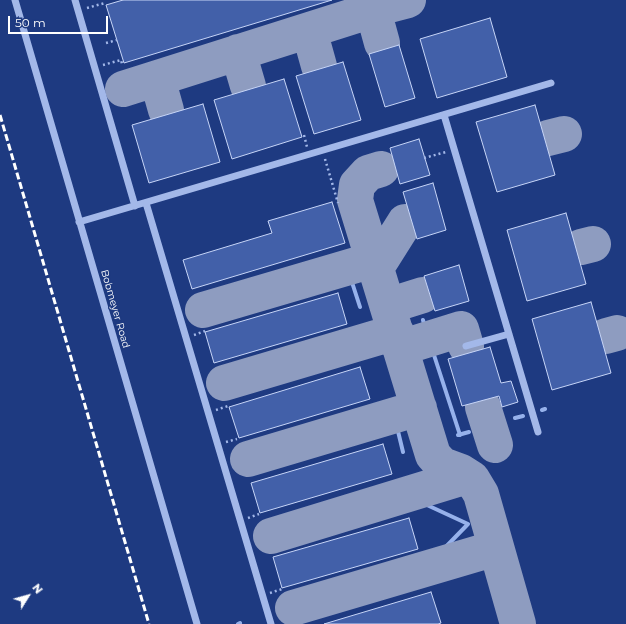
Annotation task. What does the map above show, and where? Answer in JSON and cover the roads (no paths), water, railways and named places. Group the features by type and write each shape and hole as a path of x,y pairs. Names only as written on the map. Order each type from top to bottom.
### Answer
{"street":[{"name":"Bobmeyer Road","path":"15,0 196,624"},
{"path":"75,0 135,206"},
{"path":"79,222 550,83"},
{"path":"444,115 538,432"},
{"path":"146,203 271,624"},
{"path":"466,346 509,334"}],"waterway":[{"path":"349,273 360,307"},
{"path":"423,320 424,324"},
{"path":"367,349 373,353"},
{"path":"433,352 460,435"},
{"path":"214,394 222,392"},
{"path":"515,418 523,416"},
{"path":"396,423 403,452"},
{"path":"458,435 469,432"},
{"path":"237,470 245,468"},
{"path":"414,499 468,524 435,558"},
{"path":"260,545 267,542"},
{"path":"282,611 287,610"}],"railway":[{"path":"0,115 149,624"}]}
